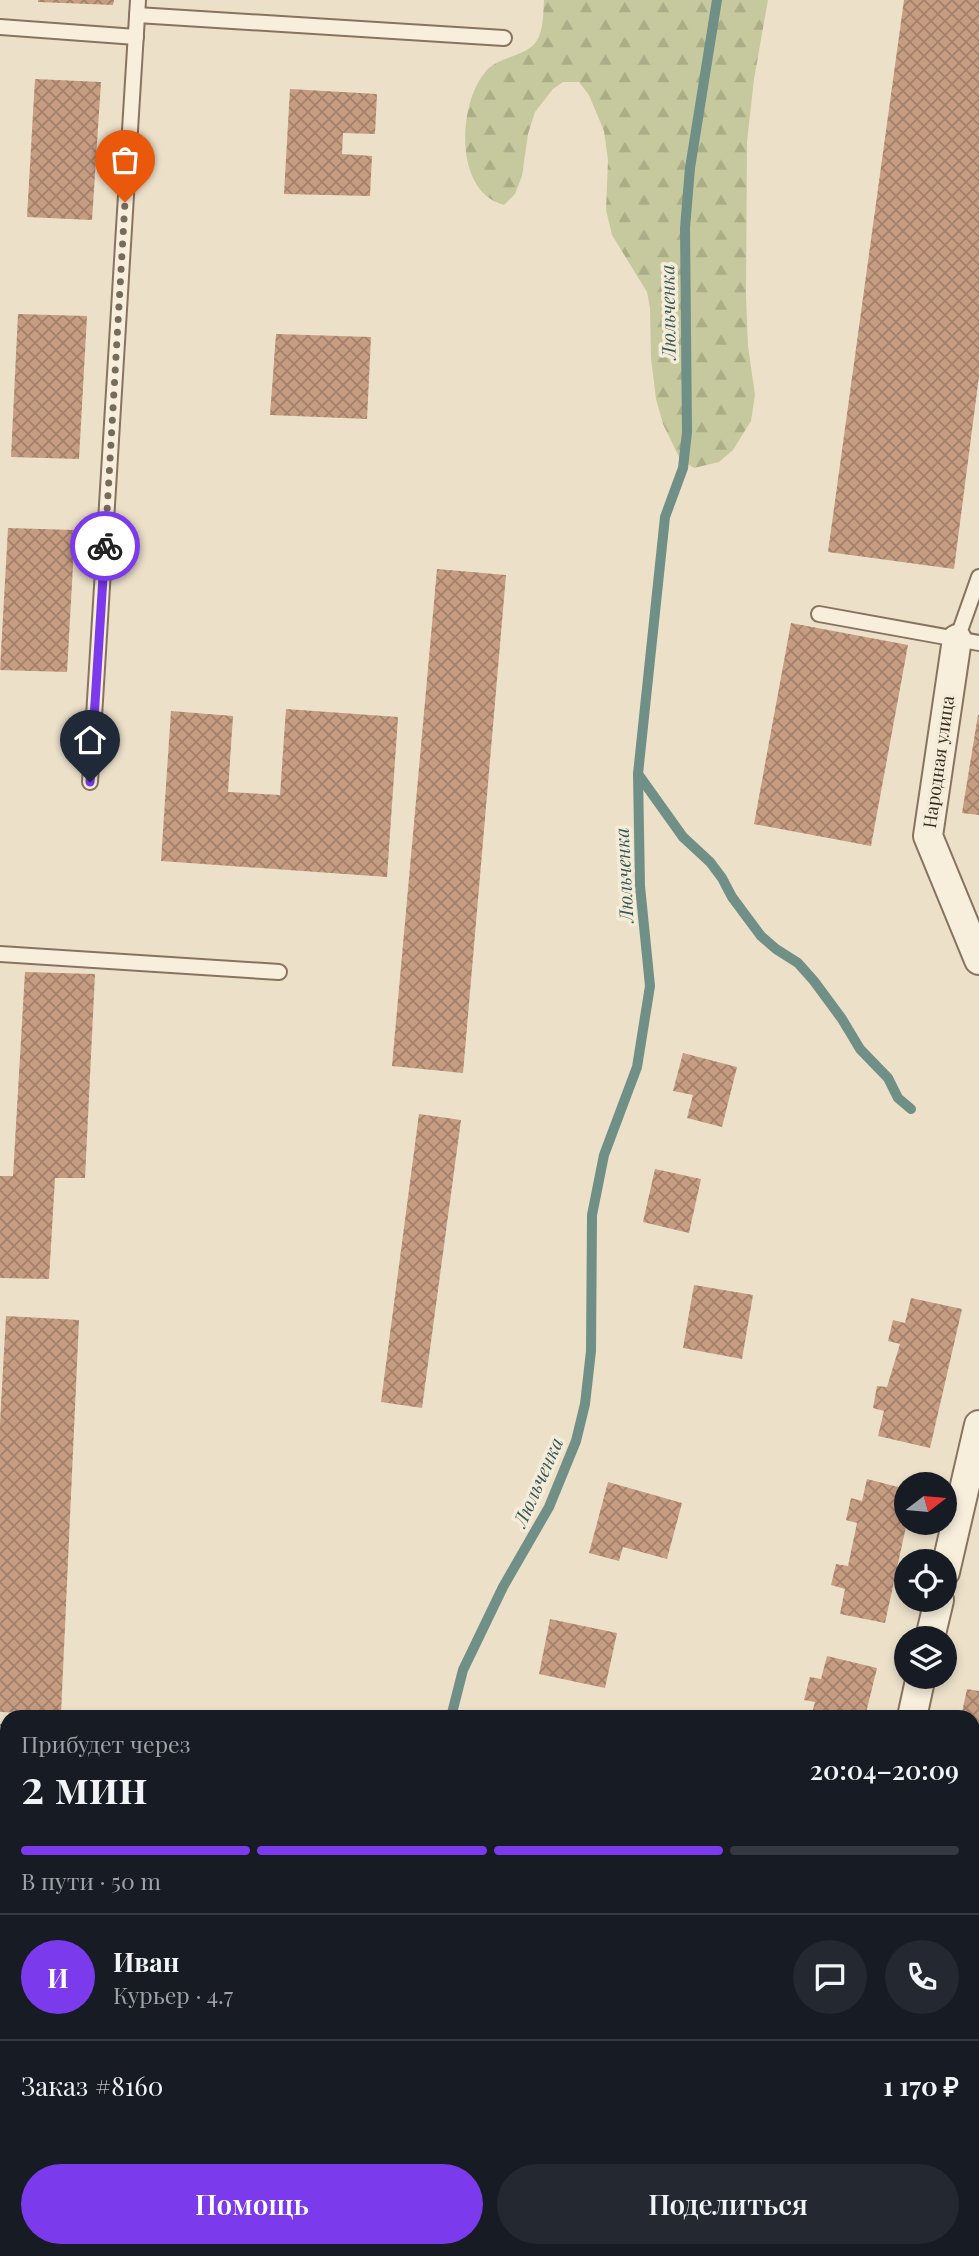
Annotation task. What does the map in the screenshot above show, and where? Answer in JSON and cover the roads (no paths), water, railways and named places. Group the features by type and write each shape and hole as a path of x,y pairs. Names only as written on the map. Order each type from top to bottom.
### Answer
{"street":[{"name":"Народная улица","path":"968,641 928,836 979,960"},
{"path":"950,1549 979,1425"},
{"path":"914,1710 918,1689"}],"lane":[{"path":"90,782 137,7 504,38"},
{"path":"0,27 136,37"},
{"path":"819,614 968,641 979,578"},
{"path":"0,954 279,972"}],"waterway":[{"name":"Люльченка","path":"453,1710 463,1670 503,1587 549,1507 576,1441 585,1404 591,1351 592,1215 604,1155 637,1067 650,986 640,886 638,774 665,517 683,468 687,432 685,228 690,168 717,0"},
{"path":"638,774 683,837 710,862 761,936 798,963 814,981 860,1049 888,1078 898,1098 911,1109"}]}
